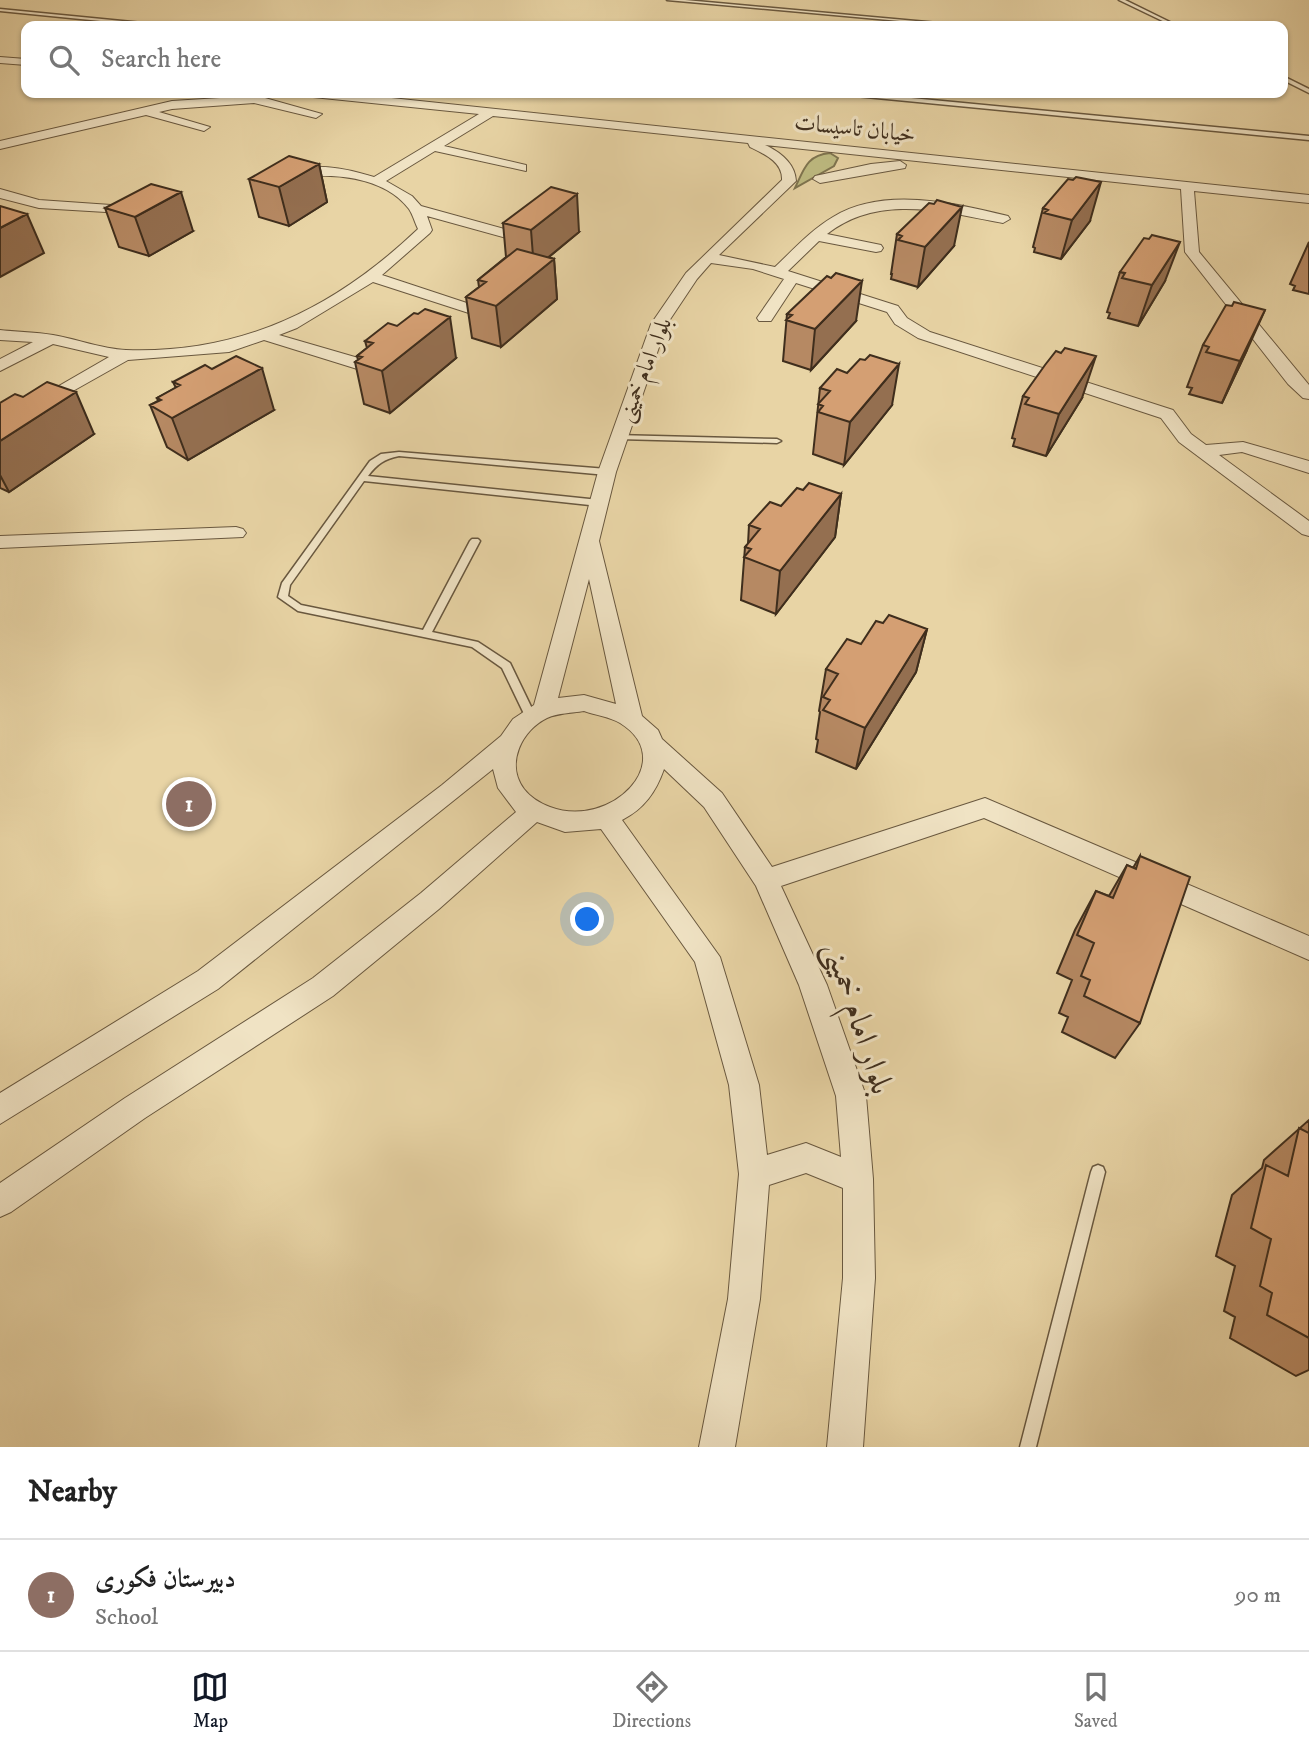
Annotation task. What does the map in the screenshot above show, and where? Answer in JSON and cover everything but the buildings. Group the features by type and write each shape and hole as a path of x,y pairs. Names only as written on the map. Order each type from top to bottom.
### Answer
{"street":[{"path":"0,60 21,62"},
{"name":"خیابان تاسیسات","path":"360,98 1309,199"},
{"path":"0,145 172,105 254,99 316,114"},
{"path":"141,111 204,127"},
{"path":"376,181 491,112"},
{"path":"738,138 775,155 789,172 789,181 776,195"},
{"path":"789,172 815,146"},
{"path":"433,147 521,168"},
{"path":"809,183 845,161 841,149"},
{"path":"776,195 809,183 871,168 936,162 970,163"},
{"path":"0,335 51,339 124,355 178,353 229,347 291,325 353,290 425,230 416,209 399,192 376,181 335,172 304,171 280,181"},
{"path":"1187,186 1192,252 1294,380 1309,394"},
{"path":"0,193 18,202 55,206 82,204 106,208"},
{"name":"بلوار امام خمینی","path":"538,713 591,542 607,472 659,324 691,276 776,195"},
{"path":"0,209 18,202"},
{"path":"765,318 785,276 818,236 850,212 895,204 949,208 1003,219"},
{"path":"33,218 55,206"},
{"path":"416,209 513,236"},
{"path":"818,236 876,248"},
{"path":"708,258 755,265 893,309 901,321 924,335 1167,414 1185,438 1309,530"},
{"path":"371,276 480,312"},
{"path":"264,335 373,368"},
{"path":"0,366 51,339"},
{"path":"178,353 188,374"},
{"path":"0,427 124,355"},
{"path":"1203,451 1243,447 1309,467"},
{"path":"0,541 236,533"},
{"name":"بلوار امام خمینی","path":"591,542 631,719"},
{"path":"584,704 603,706 631,719 640,723 652,744 656,760 652,779 635,802 615,815 589,822 543,818 519,802 504,779 505,754 515,731 538,713 584,704"},
{"path":"0,1110 208,981 450,792 511,741"},
{"name":"بلوار امام خمینی","path":"652,744 713,800 766,880 813,985 851,1096 858,1179 859,1278 845,1447"},
{"path":"766,880 985,808 1309,948"},
{"path":"0,1201 135,1108 323,987 430,901 533,811"},
{"path":"607,817 706,957 744,1085 754,1174 744,1299 717,1447"},
{"path":"754,1174 806,1157 858,1179"}],"lane":[{"path":"669,0 911,21"},
{"path":"1121,0 1165,21"},
{"path":"0,10 112,21"},
{"path":"1288,80 1309,91"},
{"path":"897,98 1309,138"},
{"path":"618,437 777,442"},
{"path":"538,713 506,666 475,644 298,608 283,597 285,585 373,463 384,456 399,454 607,472"},
{"path":"362,478 599,503"},
{"path":"426,634 475,541"},
{"path":"1028,1447 1098,1172"}],"shaded area":[{"path":"830,153 838,158 834,166 795,188 811,160"}],"place":[{"name":"دبیرستان فکوری","path":"189,804"}]}
